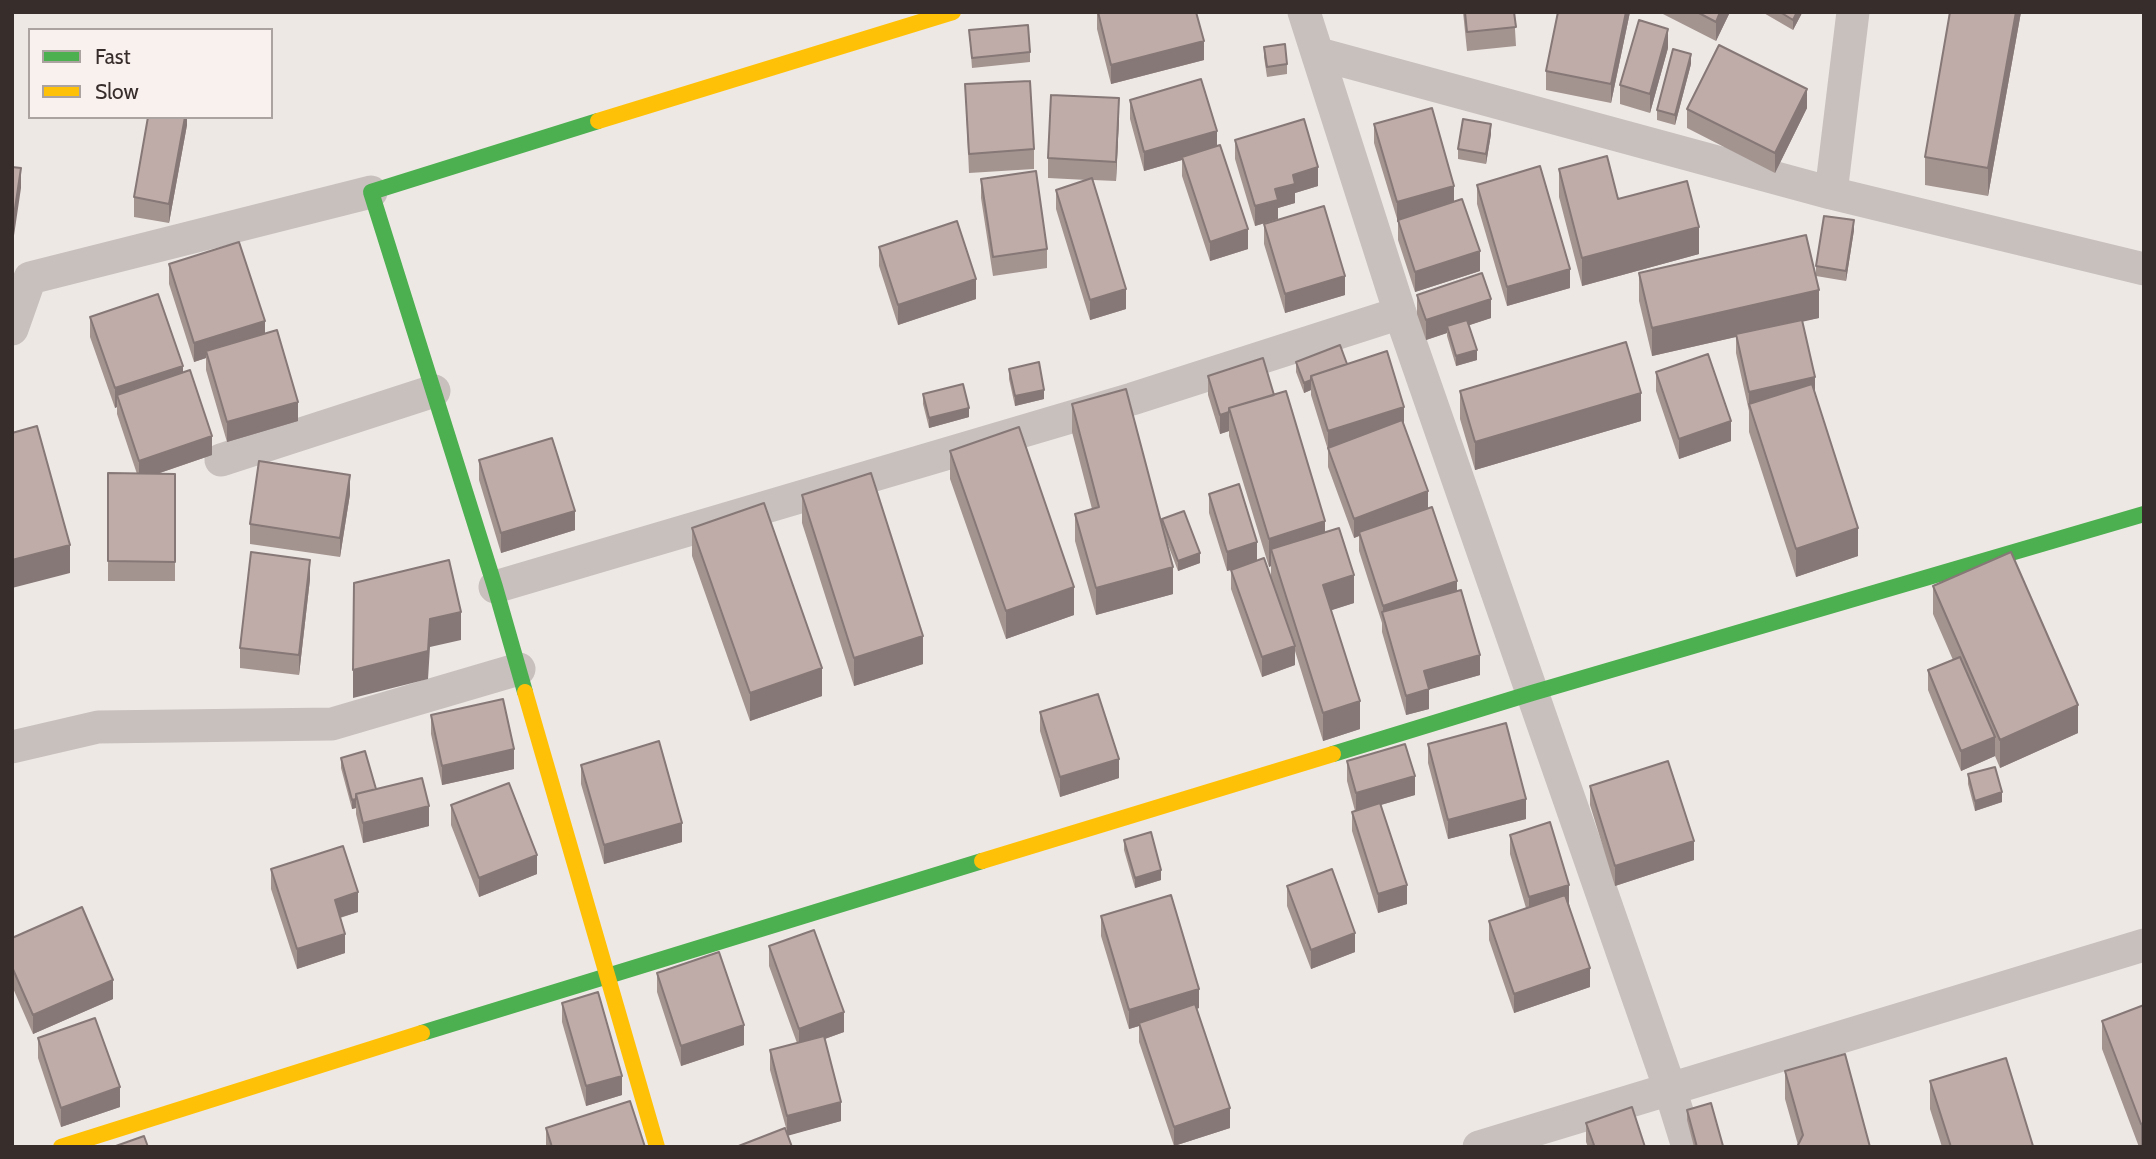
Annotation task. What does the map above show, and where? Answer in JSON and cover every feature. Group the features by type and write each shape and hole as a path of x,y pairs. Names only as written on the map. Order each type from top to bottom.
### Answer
{"street":[{"path":"12,329 30,278 371,192 895,20 953,12"},
{"path":"1304,12 1400,313 1688,1147"},
{"path":"1831,193 1853,12"},
{"path":"1319,54 1831,193 2144,269"},
{"path":"371,192 495,587 657,1147"},
{"path":"495,587 1132,399 1400,313"},
{"path":"221,460 433,391"},
{"path":"61,1147 607,975 1532,693 2144,514"},
{"path":"12,747 98,727 332,724 519,669"},
{"path":"1479,1147 2144,945"}],"building":[{"path":"1098,12 1196,12 1204,41 1111,65"},
{"path":"1465,12 1514,12 1516,27 1467,32"},
{"path":"1558,12 1626,12 1611,84 1546,71"},
{"path":"1697,12 1720,12 1716,22"},
{"path":"1780,12 1797,12 1793,20"},
{"path":"1950,12 2016,12 1988,168 1925,157"},
{"path":"1639,20 1668,29 1650,94 1620,85"},
{"path":"1028,25 1030,52 972,58 969,30"},
{"path":"1285,44 1287,64 1267,67 1264,47"},
{"path":"1719,45 1807,89 1775,153 1687,109"},
{"path":"1673,49 1691,54 1675,115 1657,110"},
{"path":"1201,79 1217,131 1144,152 1130,100"},
{"path":"1030,81 1034,149 969,154 965,84"},
{"path":"1051,95 1119,98 1116,162 1048,158"},
{"path":"1432,108 1454,186 1397,202 1374,124"},
{"path":"148,119 185,119 169,204 134,197"},
{"path":"1304,119 1318,167 1293,175 1295,184 1275,189 1278,200 1255,206 1235,140"},
{"path":"1463,119 1491,124 1486,154 1458,149"},
{"path":"1220,145 1248,229 1210,242 1182,157"},
{"path":"1607,156 1618,199 1687,181 1699,227 1582,258 1559,169"},
{"path":"1540,166 1570,269 1507,287 1477,185"},
{"path":"12,167 21,168 12,229"},
{"path":"1036,171 1047,249 993,257 981,179"},
{"path":"1092,178 1126,289 1090,300 1056,190"},
{"path":"1462,199 1480,251 1415,272 1398,220"},
{"path":"1324,206 1345,276 1285,294 1264,224"},
{"path":"1824,216 1854,220 1846,271 1816,266"},
{"path":"957,221 976,279 898,305 879,247"},
{"path":"1806,235 1819,290 1652,328 1639,273"},
{"path":"239,242 265,321 194,343 169,264"},
{"path":"1482,273 1491,299 1426,320 1417,295"},
{"path":"158,294 183,366 115,388 90,317"},
{"path":"1467,320 1477,350 1456,356 1447,326"},
{"path":"1802,320 1815,377 1749,392 1736,334"},
{"path":"277,330 298,402 227,422 206,351"},
{"path":"1626,342 1641,393 1475,442 1460,391"},
{"path":"1340,345 1347,364 1311,376 1311,380 1304,383 1296,362"},
{"path":"1387,351 1404,407 1328,431 1311,376"},
{"path":"1708,354 1731,421 1679,439 1656,372"},
{"path":"1263,358 1274,395 1229,408 1229,412 1220,415 1208,376"},
{"path":"1039,362 1044,390 1015,396 1009,369"},
{"path":"190,370 212,436 139,461 117,395"},
{"path":"963,384 969,408 929,418 923,394"},
{"path":"1812,384 1858,528 1796,549 1749,404"},
{"path":"1126,389 1173,567 1096,588 1075,514 1099,507 1072,404"},
{"path":"1286,391 1325,521 1269,539 1229,408"},
{"path":"1402,420 1428,491 1354,519 1328,448"},
{"path":"37,426 70,545 12,560 12,433"},
{"path":"1019,427 1074,587 1006,611 950,451"},
{"path":"552,438 575,511 501,533 479,460"},
{"path":"259,461 350,475 340,538 250,524"},
{"path":"108,473 175,474 175,562 108,561"},
{"path":"871,473 923,636 854,658 802,495"},
{"path":"1239,484 1257,542 1227,552 1209,494"},
{"path":"764,503 822,668 750,693 692,528"},
{"path":"1432,507 1457,581 1383,606 1359,532"},
{"path":"1184,511 1200,553 1178,561 1162,519"},
{"path":"1339,528 1354,575 1323,585 1360,701 1323,713 1271,549"},
{"path":"251,552 310,560 299,655 240,648"},
{"path":"2011,552 2078,705 2000,740 1933,586"},
{"path":"1264,558 1295,646 1262,657 1231,570"},
{"path":"449,560 461,612 430,619 428,651 353,670 354,583"},
{"path":"1461,590 1480,655 1424,671 1429,689 1406,696 1382,612"},
{"path":"1960,657 1995,737 1961,751 1928,670"},
{"path":"1098,694 1119,759 1060,777 1040,712"},
{"path":"503,699 514,749 442,766 431,715"},
{"path":"1506,723 1526,799 1448,820 1428,744"},
{"path":"659,741 682,823 604,845 581,765"},
{"path":"1405,744 1415,776 1356,793 1347,761"},
{"path":"365,751 376,789 356,794 356,799 352,800 341,758"},
{"path":"1668,761 1694,841 1615,866 1590,786"},
{"path":"1995,767 2002,792 1975,801 1968,774"},
{"path":"422,778 429,806 363,823 356,794"},
{"path":"509,783 537,855 479,878 451,805"},
{"path":"1380,803 1407,885 1378,894 1352,812"},
{"path":"1550,822 1569,885 1529,897 1510,835"},
{"path":"1151,832 1161,870 1135,878 1124,840"},
{"path":"343,846 358,892 335,900 345,934 297,949 271,869"},
{"path":"1332,869 1355,933 1311,950 1287,886"},
{"path":"1171,895 1199,989 1129,1010 1101,916"},
{"path":"1565,895 1590,968 1514,994 1489,921"},
{"path":"82,907 113,980 33,1015 12,967 12,938"},
{"path":"814,930 844,1012 799,1029 769,946"},
{"path":"719,952 744,1025 681,1046 657,973"},
{"path":"598,992 622,1076 586,1086 562,1003"},
{"path":"1195,1004 1230,1108 1174,1127 1139,1023"},
{"path":"2144,1005 2144,1123 2141,1124 2102,1021"},
{"path":"95,1018 120,1087 61,1108 38,1038"},
{"path":"824,1036 841,1102 787,1116 770,1050"},
{"path":"1845,1054 1870,1147 1797,1147 1803,1135 1785,1071"},
{"path":"2006,1058 2033,1146 1951,1147 1930,1081"},
{"path":"630,1101 645,1147 552,1147 546,1128"},
{"path":"1711,1103 1723,1146 1697,1147 1687,1110"},
{"path":"1632,1107 1645,1147 1588,1147 1594,1145 1586,1123"},
{"path":"785,1128 792,1147 736,1147"},
{"path":"144,1136 148,1147 113,1147"}],"traffic: fast":[{"path":"525,692 495,587 371,192 598,121"},
{"path":"1333,754 2144,514"},
{"path":"422,1033 982,861"}],"traffic: slow":[{"path":"598,121 953,12"},
{"path":"525,692 657,1147"},
{"path":"982,861 1333,754"},
{"path":"61,1147 422,1033"}]}
